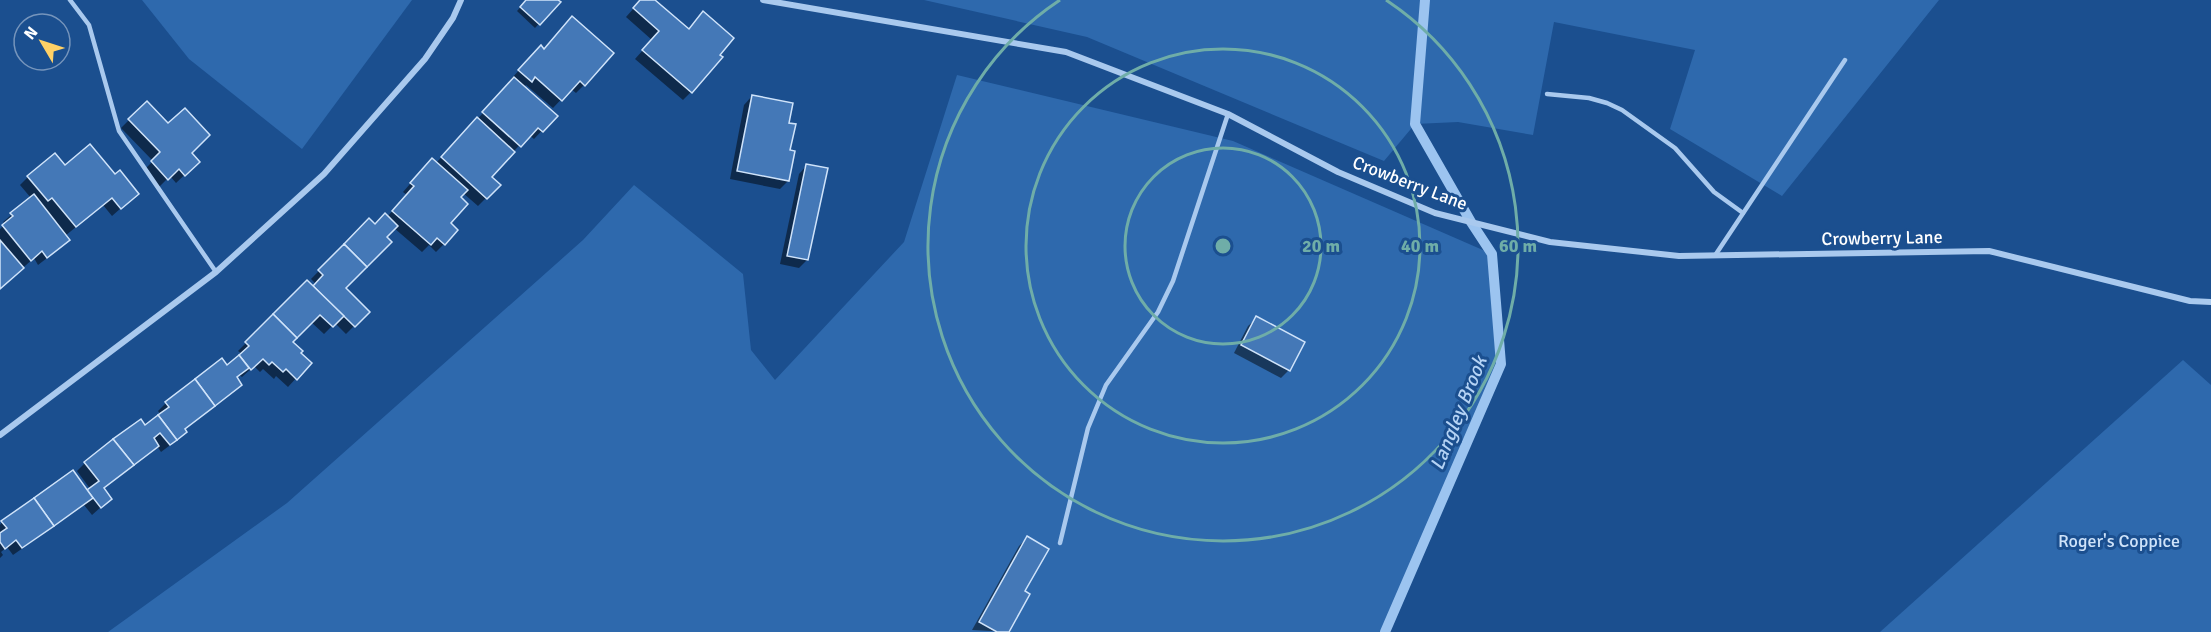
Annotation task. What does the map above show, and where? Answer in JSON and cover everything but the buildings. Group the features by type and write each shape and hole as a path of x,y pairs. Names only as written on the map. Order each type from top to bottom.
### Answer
{"street":[{"path":"0,435 216,272 324,174 425,59 453,18 461,0"},
{"name":"Crowberry Lane","path":"763,0 1066,52 1228,114 1338,172 1435,213 1550,242 1679,256 1989,251 2190,301 2211,302"}],"lane":[{"path":"70,0 89,25 119,131 216,272"},
{"path":"1716,254 1845,60"},
{"path":"1547,94 1589,98 1622,110 1675,148 1714,192 1743,213"},
{"path":"1060,543 1077,468 1091,420 1106,385 1158,312 1173,281 1228,114"}],"green space":[{"path":"142,0 412,0 302,149 189,59"},
{"path":"924,0 1939,0 1782,196 1670,129 1695,50 1554,22 1533,135 1458,122 1415,124 1384,161 1087,37"},
{"path":"957,75 1233,141 1492,254 1501,364 1388,632 108,632 287,503 583,240 634,185 743,274 751,350 775,380 904,242"},
{"name":"Roger's Coppice","path":"2183,360 2211,385 2211,632 1880,632"}],"waterway":[{"name":"Langley Brook","path":"1385,632 1501,364 1492,254 1415,124 1425,0"}]}
